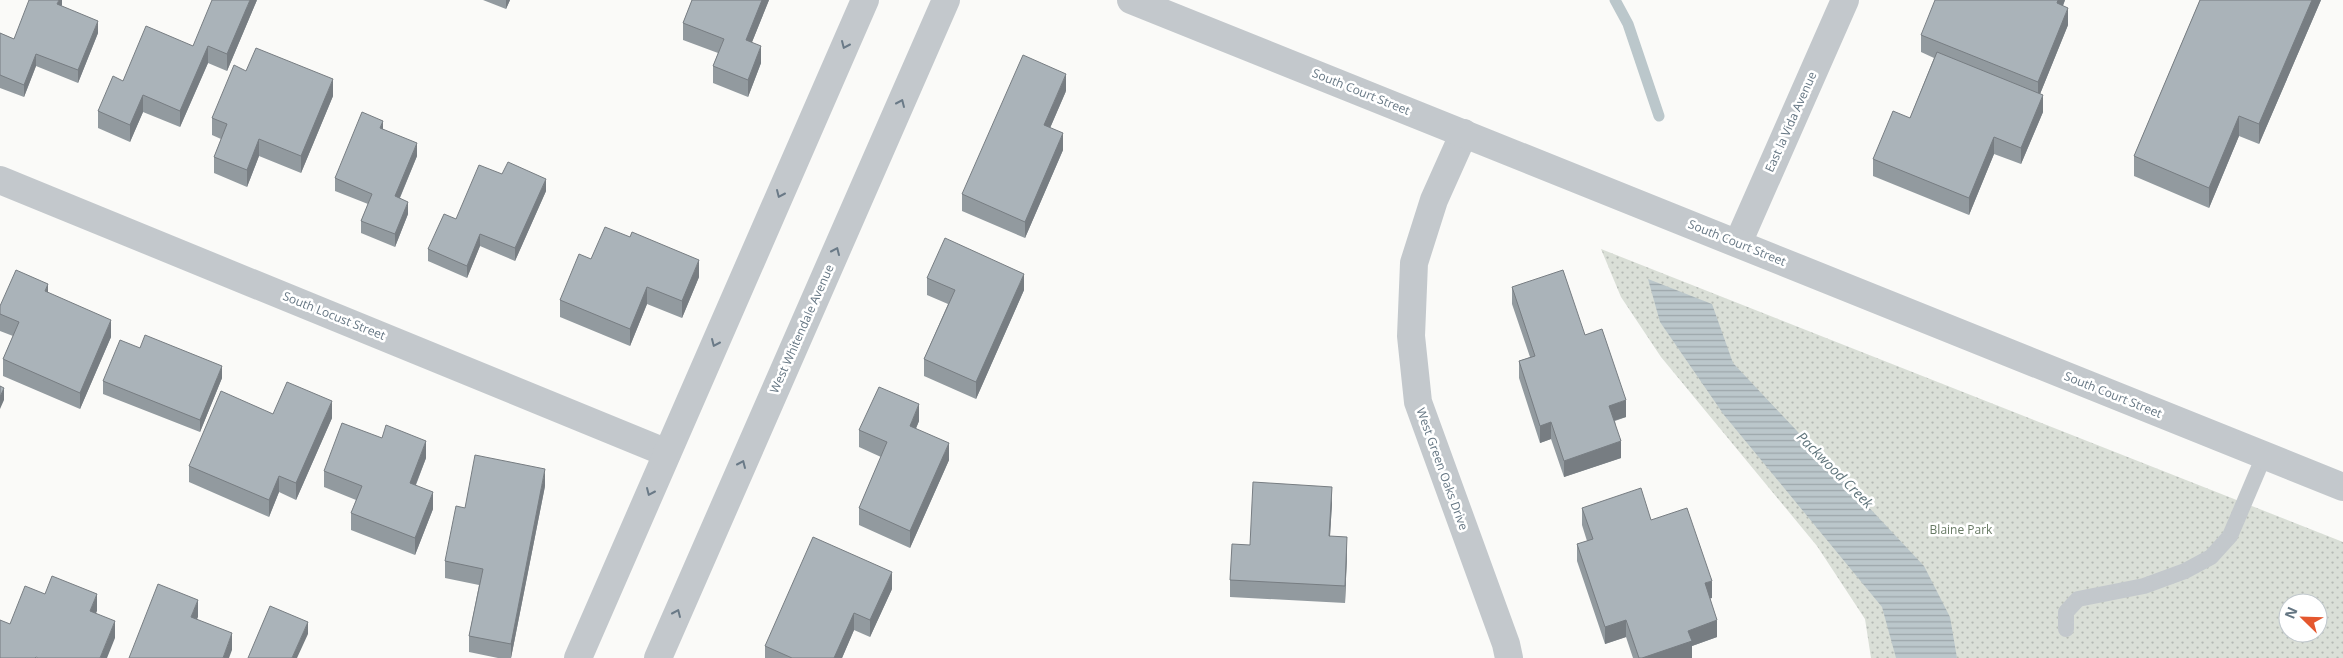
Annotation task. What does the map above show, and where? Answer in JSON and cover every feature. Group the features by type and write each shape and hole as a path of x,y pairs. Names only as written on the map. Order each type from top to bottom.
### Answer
{"street":[{"path":"578,658 865,0"},
{"name":"West Whitendale Avenue","path":"658,658 946,0"},
{"name":"South Court Street","path":"1131,0 2343,487"},
{"name":"East la Vida Avenue","path":"1738,243 1845,0"},
{"name":"West Green Oaks Drive","path":"1464,133 1434,200 1414,263 1411,336 1418,402 1506,644 1509,658"},
{"name":"South Locust Street","path":"0,180 667,453"}],"lane":[{"path":"2066,629 2066,612 2071,604 2078,599 2144,586 2185,571 2212,557 2230,536 2264,456"}],"green space":[{"name":"Blaine Park","path":"1601,249 2343,542 2343,658 1871,658 1865,619 1817,546 1661,357 1621,297"}],"shaded area":[{"path":"1648,279 1712,304 1733,363 1924,566 1950,617 1957,658 1896,658 1882,607 1724,415 1660,322"}],"building":[{"path":"29,0 59,0 57,4 98,21 78,70 36,54 24,85 0,75 0,33 14,39"},
{"path":"212,0 250,0 227,54 208,46 180,111 143,95 130,125 98,111 113,76 123,81 146,26 193,46"},
{"path":"692,0 762,0 746,40 761,46 748,80 713,66 724,39 683,23"},
{"path":"1935,0 2058,0 2057,3 2068,8 2038,82 1921,35"},
{"path":"2200,0 2312,0 2259,124 2239,116 2209,188 2134,156"},
{"path":"256,48 333,79 301,156 259,139 247,170 214,157 227,124 212,118 234,65 246,71"},
{"path":"1937,52 2043,95 2021,148 1994,137 1969,198 1873,159 1893,111 1910,118"},
{"path":"1023,55 1066,74 1044,125 1063,133 1025,222 962,194"},
{"path":"362,112 383,121 380,128 417,143 395,196 408,202 395,234 361,221 372,194 335,178"},
{"path":"508,162 546,179 515,248 480,234 467,266 428,249 444,214 456,219 479,165 502,174"},
{"path":"605,227 630,237 632,232 699,260 682,301 647,287 630,329 560,300 579,254 591,259"},
{"path":"945,238 1024,274 976,382 924,359 955,290 927,278"},
{"path":"16,270 48,284 45,291 111,320 80,393 3,359 19,322 0,314 0,306"},
{"path":"1563,270 1585,335 1602,329 1626,400 1609,406 1621,441 1564,461 1551,422 1540,426 1519,361 1535,356 1512,287"},
{"path":"145,335 222,366 200,420 103,381 120,340 140,348"},
{"path":"287,382 332,401 296,483 279,476 269,500 189,466 221,391 273,414"},
{"path":"0,386 4,388 0,397"},
{"path":"879,387 919,404 910,426 949,443 910,531 859,508 887,442 859,430"},
{"path":"342,423 382,438 386,425 426,441 410,483 433,492 415,538 351,513 362,486 324,471"},
{"path":"475,455 545,469 511,644 469,636 483,569 445,561 456,506 465,508"},
{"path":"1253,482 1332,487 1329,536 1347,537 1345,586 1230,580 1232,544 1250,545"},
{"path":"1641,488 1651,520 1687,508 1712,581 1705,583 1717,620 1688,631 1692,641 1639,658 1626,620 1605,627 1577,544 1593,539 1582,508"},
{"path":"813,537 892,572 870,620 854,613 834,658 792,658 765,646"},
{"path":"52,576 97,594 90,611 115,621 100,658 0,658 0,620 10,624 25,586 45,594"},
{"path":"158,584 198,600 191,617 232,633 223,658 129,658"},
{"path":"270,606 308,622 292,658 248,658"}],"waterway":[{"name":"Packwood Creek","path":"1615,0 1628,24 1659,116"}]}
